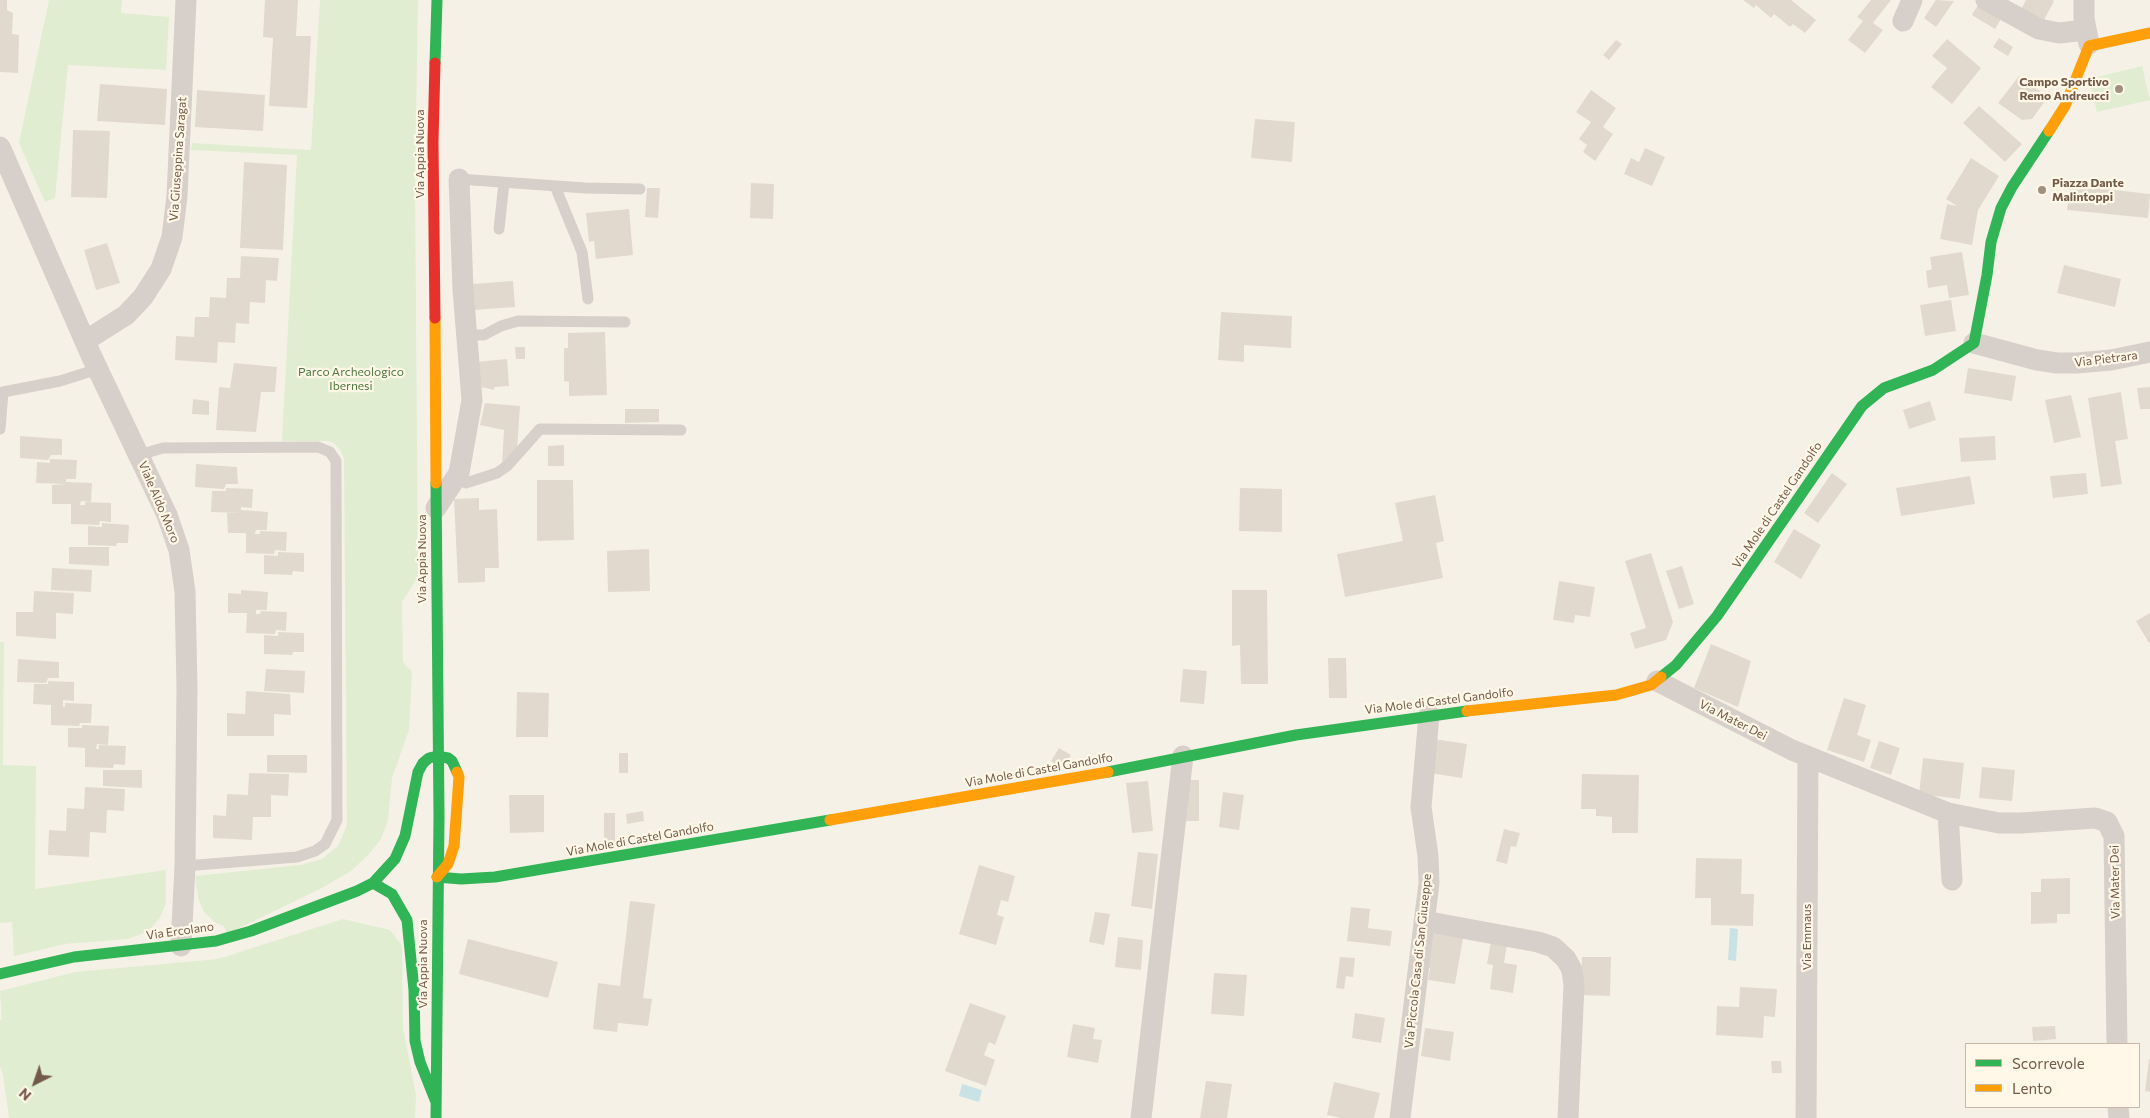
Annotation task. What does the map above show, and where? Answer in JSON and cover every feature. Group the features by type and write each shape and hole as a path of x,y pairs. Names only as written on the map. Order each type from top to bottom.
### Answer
{"street":[{"name":"Via Giuseppina Saragat","path":"85,341 114,324 136,305 156,280 167,254 172,237 177,196 186,0"},
{"name":"Via Appia Nuova","path":"436,1118 439,816 433,142 437,0"},
{"path":"1903,21 1912,0"},
{"path":"1986,0 2044,31 2087,38 2150,33"},
{"path":"1974,343 1988,275 1991,242 2001,208 2012,187 2065,106 2076,83 2087,38 2084,0"},
{"name":"Viale Aldo Moro","path":"0,147 85,341 172,529 183,571 187,688 185,866 181,946"},
{"path":"436,508 460,473 472,400 463,290 459,179"},
{"name":"Via Pietrara","path":"1974,343 2036,360 2056,363 2077,364 2111,360 2150,352"},
{"name":"Via Mole di Castel Gandolfo","path":"437,877 461,879 495,877 1085,777 1296,735 1429,715 1616,695 1644,688 1657,681 1676,665 1717,616 1862,406 1884,388 1933,370 1974,343"},
{"name":"Via Mater Dei","path":"1657,681 1808,757 1948,813 1971,819 2013,823 2095,818 2104,820 2110,826 2114,836 2117,1043"},
{"name":"Via Piccola Casa di San Giuseppe","path":"1400,1118 1429,864 1421,807 1429,715"},
{"path":"437,756 452,761 459,776 454,846 448,864 437,877"},
{"name":"Via Ercolano","path":"0,974 74,957 181,946 239,935 357,891 373,882 395,860 402,846 420,767 429,758 437,756"},
{"path":"1141,1118 1184,756"},
{"name":"Via Emmaus","path":"1806,1118 1808,757"},
{"path":"1948,813 1952,880"},
{"path":"373,882 392,894 401,906 407,920 414,990 415,1040 420,1062 437,1105"},
{"path":"1424,921 1538,942 1553,947 1564,955 1570,966 1574,985 1568,1118"}],"lane":[{"path":"459,179 555,186 640,189"},
{"path":"499,229 504,183"},
{"path":"555,186 582,252 588,299"},
{"path":"468,335 484,335 501,326 518,321 625,322"},
{"path":"0,430 3,392 60,381 98,369"},
{"path":"456,479 466,483 497,473 507,466 540,429 681,430"},
{"path":"139,455 162,448 318,447 330,452 336,461 337,820 332,834 325,844 297,857 185,866"}],"green space":[{"path":"49,0 122,0 121,13 169,17 166,70 68,65 55,198 45,202 19,143"},
{"name":"Parco Archeologico Ibernesi","path":"320,0 418,0 415,181 418,577 402,602 403,662 412,672 409,730 392,778 388,820 381,839 370,853 351,871 322,888 227,934 224,926 216,923 204,912 198,898 195,876 300,865 322,859 338,846 347,825 344,459 341,451 334,443 328,441 282,441 297,155 191,150 192,143 311,150"},
{"name":"Campo Sportivo Remo Andreucci","path":"2142,66 2150,100 2097,112 2089,79"},
{"path":"0,642 4,642 3,765 36,766 35,889 166,870 166,904 159,919 147,932 128,939 65,944 14,956 12,922 0,923"},
{"path":"343,919 390,930 402,946 403,1028 416,1095 415,1118 9,1118 3,1074 0,1066 0,1020 2,1019 0,991 75,972 218,959"}],"water":[{"path":"1730,928 1738,929 1736,961 1728,960"},
{"path":"962,1084 982,1090 979,1102 959,1096"}],"building":[{"path":"0,0 7,0 7,10 13,13 12,34 19,35 18,73 0,72"},
{"path":"265,0 298,0 296,36 311,36 307,108 269,106 273,38 263,37"},
{"path":"1743,0 1791,0 1816,20 1805,33 1793,24 1790,27 1774,14 1771,18 1756,5 1754,8"},
{"path":"1871,0 1891,0 1873,23 1883,30 1865,53 1848,40 1863,21 1857,17"},
{"path":"1936,0 1954,1 1936,27 1924,18"},
{"path":"2026,0 2054,1 2043,22 2020,11"},
{"path":"1978,5 2001,19 1995,29 1972,15"},
{"path":"1999,38 2013,47 2008,56 1993,47"},
{"path":"1947,39 1981,68 1952,104 1931,87 1947,68 1932,56"},
{"path":"1616,40 1622,44 1609,60 1603,55"},
{"path":"2019,76 2048,97 2032,119 2022,120 1998,103"},
{"path":"100,84 167,89 165,125 97,121"},
{"path":"197,90 265,95 263,131 195,127"},
{"path":"1591,90 1616,108 1603,127 1613,134 1595,161 1583,152 1587,145 1579,139 1591,122 1576,112"},
{"path":"1979,106 2022,144 2005,162 1963,123"},
{"path":"1255,119 1295,122 1292,162 1251,158"},
{"path":"73,130 110,131 107,198 71,197"},
{"path":"1645,148 1665,157 1652,186 1624,174 1631,158 1639,162"},
{"path":"1971,158 1999,176 1978,210 1972,245 1940,239 1947,204 1957,206 1946,199"},
{"path":"244,162 287,165 283,250 240,248"},
{"path":"751,183 774,184 773,219 750,218"},
{"path":"2070,185 2150,194 2148,218 2067,210"},
{"path":"647,188 660,188 658,218 645,217"},
{"path":"629,209 633,255 596,259 594,241 589,242 586,213"},
{"path":"107,243 120,283 96,290 84,250"},
{"path":"1962,252 1969,295 1949,298 1947,285 1928,288 1926,271 1932,269 1930,257"},
{"path":"241,256 279,258 277,281 266,280 265,303 250,302 249,324 236,323 235,343 218,342 217,363 175,360 176,336 194,337 195,317 209,317 210,297 226,298 227,278 240,278"},
{"path":"2064,265 2121,279 2115,307 2057,293"},
{"path":"513,281 515,307 474,310 472,284"},
{"path":"1951,300 1956,331 1925,336 1920,305"},
{"path":"1221,312 1292,316 1291,348 1244,345 1244,362 1218,360"},
{"path":"605,332 607,395 569,396 569,382 564,381 564,348 568,348 568,333"},
{"path":"515,347 525,347 525,359 516,359"},
{"path":"507,359 509,386 494,387 494,390 482,387 476,362"},
{"path":"234,363 277,367 275,392 261,392 256,432 216,430 219,387 230,388"},
{"path":"1968,368 2016,376 2012,401 1964,393"},
{"path":"2150,387 2150,409 2140,409 2137,388"},
{"path":"2121,392 2128,439 2115,441 2122,484 2101,487 2088,398"},
{"path":"2071,395 2081,437 2054,443 2045,400"},
{"path":"193,399 209,401 209,415 192,414"},
{"path":"1930,401 1936,420 1909,429 1903,410"},
{"path":"485,403 520,406 517,450 502,464 504,430 480,425"},
{"path":"625,409 659,409 659,422 625,423"},
{"path":"20,436 62,439 62,455 51,455 48,460 20,458"},
{"path":"1995,436 1996,460 1961,462 1959,438"},
{"path":"564,445 564,466 548,466 548,446"},
{"path":"50,459 77,460 76,479 66,479 66,482 92,483 91,502 81,501 80,505 85,505 85,502 111,503 111,522 100,521 99,525 71,524 71,504 52,504 52,485 66,484 36,483 37,462 50,463"},
{"path":"196,464 237,467 238,484 226,484 224,489 195,487"},
{"path":"1832,473 1847,484 1818,523 1804,513"},
{"path":"2086,473 2088,494 2053,498 2050,476"},
{"path":"1970,476 1975,504 1901,516 1896,488"},
{"path":"537,480 573,480 574,540 537,541"},
{"path":"226,488 253,489 252,508 241,507 241,510 268,512 267,530 256,530 255,534 260,534 260,531 287,532 286,551 275,550 274,554 246,553 246,533 228,533 227,513 241,513 211,512 212,491 226,491"},
{"path":"1240,488 1282,489 1282,532 1239,531"},
{"path":"1435,495 1444,541 1436,543 1443,578 1345,597 1337,554 1403,541 1395,503"},
{"path":"479,498 479,510 497,509 499,568 485,568 485,582 458,583 454,499"},
{"path":"102,523 129,525 128,543 117,543 116,546 88,545 88,526 102,527"},
{"path":"1794,529 1821,545 1801,579 1774,562"},
{"path":"69,547 109,547 109,566 69,564"},
{"path":"649,549 650,591 608,592 607,551"},
{"path":"278,552 304,553 304,572 293,571 292,575 264,574 264,555 278,556"},
{"path":"1651,553 1673,622 1666,640 1635,649 1630,633 1646,628 1625,561"},
{"path":"1682,566 1694,604 1679,609 1666,571"},
{"path":"52,568 92,570 91,592 51,590"},
{"path":"1559,581 1595,587 1590,617 1575,615 1574,623 1553,620"},
{"path":"241,590 268,592 267,610 256,610 256,614 260,614 261,611 287,612 286,631 276,630 275,634 246,633 247,613 228,613 228,593 241,594"},
{"path":"1232,590 1267,590 1268,684 1241,684 1240,645 1232,646"},
{"path":"34,591 74,593 73,614 56,613 56,639 16,636 16,612 33,612"},
{"path":"2150,613 2150,643 2149,643 2136,621"},
{"path":"278,632 304,633 304,652 293,652 292,655 264,654 264,635 278,636"},
{"path":"1711,644 1751,661 1738,707 1694,688"},
{"path":"1328,658 1346,658 1347,698 1329,698"},
{"path":"18,659 59,662 59,678 48,678 46,683 17,682"},
{"path":"266,669 305,671 304,693 264,691"},
{"path":"1183,669 1207,671 1204,704 1180,702"},
{"path":"48,681 74,682 74,701 63,700 63,707 65,707 65,703 92,704 91,723 80,723 79,726 51,725 51,705 33,704 34,684 48,684"},
{"path":"246,691 290,694 291,715 274,714 274,736 227,736 227,713 245,714"},
{"path":"517,692 549,693 548,737 516,737"},
{"path":"1844,698 1866,705 1857,735 1871,740 1864,762 1827,750"},
{"path":"82,725 109,726 108,745 97,744 96,749 99,749 99,745 126,746 125,765 114,764 113,768 85,767 85,748 68,747 68,728 82,728"},
{"path":"1434,739 1467,744 1462,778 1429,773"},
{"path":"1879,741 1900,748 1891,775 1870,768"},
{"path":"1059,748 1071,755 1063,769 1051,761"},
{"path":"619,753 628,753 628,773 619,773"},
{"path":"267,755 307,755 307,773 267,772"},
{"path":"1923,758 1964,763 1960,799 1919,794"},
{"path":"1982,767 2015,770 2012,801 1979,798"},
{"path":"103,770 142,770 142,788 103,786"},
{"path":"249,773 289,774 288,796 271,795 271,817 253,817 252,840 213,838 213,815 226,816 227,794 248,795"},
{"path":"1582,774 1639,775 1638,833 1612,833 1612,817 1596,816 1596,809 1581,809"},
{"path":"1184,780 1199,780 1199,821 1183,821"},
{"path":"1148,781 1153,831 1132,833 1126,783"},
{"path":"85,787 125,789 124,811 107,810 106,833 90,832 89,857 48,855 49,830 66,831 67,808 84,809"},
{"path":"1223,792 1244,795 1239,830 1219,827"},
{"path":"509,795 544,795 544,832 510,833"},
{"path":"643,811 644,821 627,824 626,814"},
{"path":"604,813 615,813 615,843 604,843"},
{"path":"1504,829 1520,833 1516,847 1511,846 1507,864 1496,861"},
{"path":"1138,852 1158,854 1152,909 1131,906"},
{"path":"1696,858 1742,859 1741,894 1754,894 1753,926 1711,925 1711,898 1695,898"},
{"path":"979,865 1015,876 1008,902 1001,900 997,915 1004,917 996,945 959,934"},
{"path":"2070,878 2070,914 2057,914 2057,923 2031,924 2031,892 2041,892 2041,879"},
{"path":"630,901 655,904 643,998 652,999 648,1026 618,1023 617,1032 593,1029 598,983 620,986"},
{"path":"1351,907 1370,909 1368,928 1392,931 1390,946 1347,941"},
{"path":"1095,912 1110,914 1104,945 1089,942"},
{"path":"1432,933 1463,938 1455,984 1428,980 1430,968 1426,967"},
{"path":"1118,937 1143,940 1141,970 1115,967"},
{"path":"468,939 558,962 548,998 459,974"},
{"path":"1491,941 1507,944 1504,963 1517,965 1513,993 1490,989 1493,965 1487,964"},
{"path":"1340,957 1355,958 1353,977 1346,976 1344,989 1336,988"},
{"path":"1582,957 1611,957 1610,996 1581,995"},
{"path":"1214,973 1247,975 1244,1016 1211,1014"},
{"path":"1740,987 1777,989 1775,1017 1764,1016 1763,1038 1716,1035 1717,1006 1739,1007"},
{"path":"970,1003 1006,1016 995,1045 989,1042 984,1055 995,1060 986,1086 945,1071"},
{"path":"1355,1013 1385,1018 1381,1043 1352,1038"},
{"path":"1073,1024 1095,1028 1093,1039 1102,1040 1098,1063 1067,1057"},
{"path":"2055,1026 2056,1039 2033,1041 2032,1027"},
{"path":"1425,1028 1454,1032 1450,1061 1421,1056"},
{"path":"2150,1059 2150,1092 2145,1091"},
{"path":"1771,1061 1781,1061 1782,1073 1772,1073"},
{"path":"1206,1081 1232,1084 1227,1118 1200,1118"},
{"path":"1334,1082 1380,1093 1374,1118 1341,1118 1327,1115"}],"traffic: fast":[{"path":"435,63 437,0"},
{"path":"1661,677 1676,665 1717,616 1862,406 1884,388 1933,370 1974,343 1987,275 1991,242 2001,208 2012,187 2049,131"},
{"path":"436,483 439,816 436,1118"},
{"path":"1108,772 1296,735 1467,711"},
{"path":"0,974 74,957 216,941 251,931 357,891 373,883 395,859 405,836 418,772 423,763 429,758 437,756 448,758 452,761 457,772"},
{"path":"437,877 461,879 495,877 830,820"},
{"path":"373,883 392,894 407,920 414,990 415,1041 420,1062 436,1102"}],"traffic: slow":[{"path":"2049,131 2065,106 2089,46 2150,33"},
{"path":"435,318 436,483"},
{"path":"1467,711 1616,695 1651,685 1661,677"},
{"path":"437,877 448,864 454,846 459,777 457,772"},
{"path":"830,820 1108,772"}],"traffic: jam":[{"path":"435,63 433,142 435,318"}],"place":[{"name":"Campo Sportivo Remo Andreucci","path":"2119,89"},
{"name":"Piazza Dante Malintoppi","path":"2042,190"}]}
